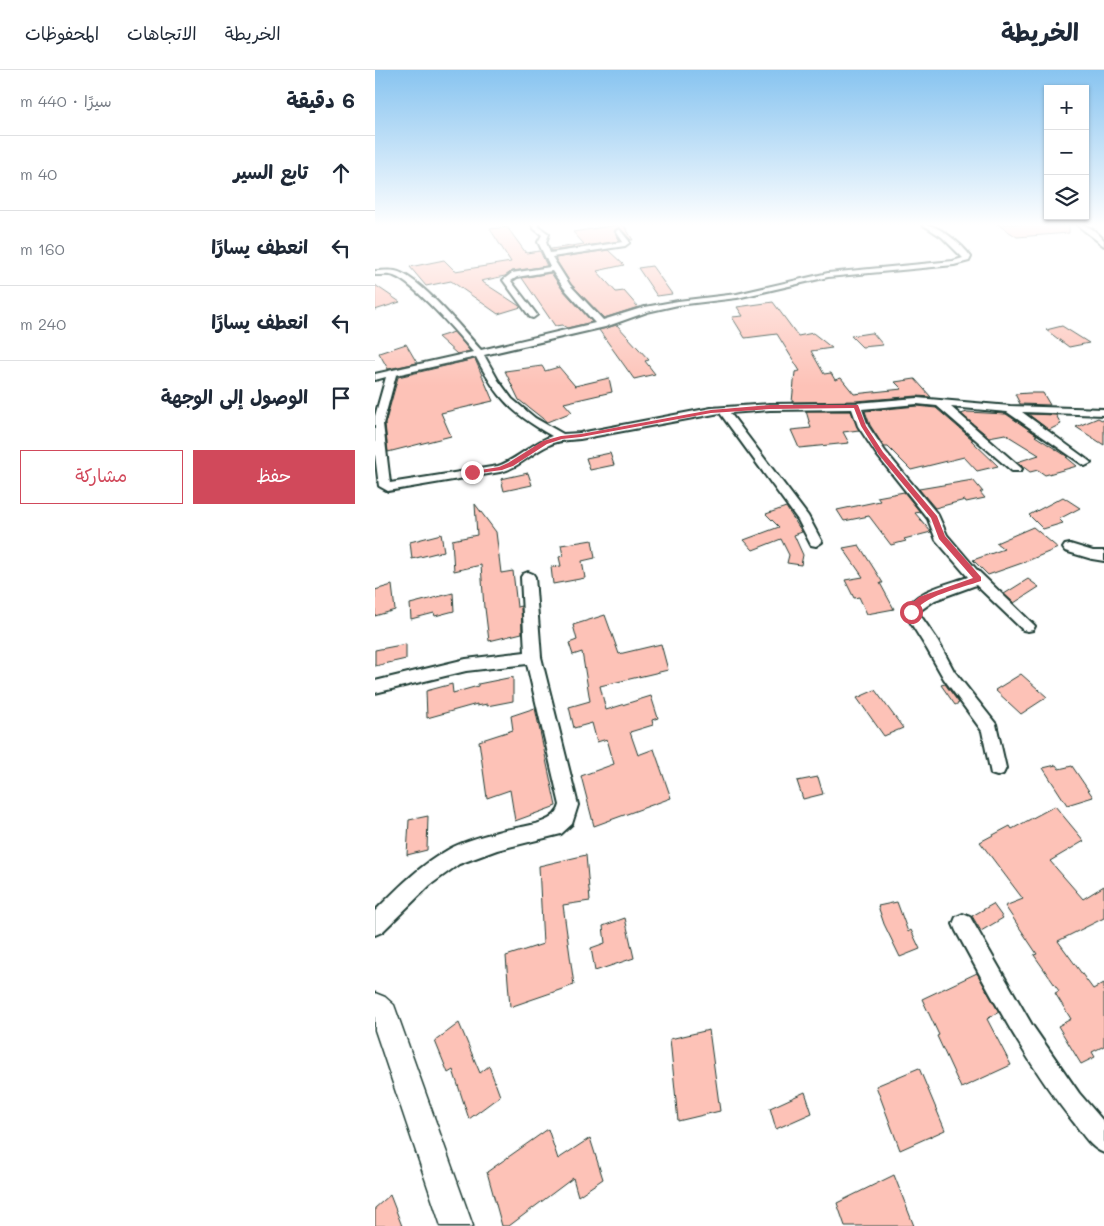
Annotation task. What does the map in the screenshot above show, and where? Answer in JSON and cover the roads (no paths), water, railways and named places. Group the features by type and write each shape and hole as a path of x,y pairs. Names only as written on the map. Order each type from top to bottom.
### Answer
{"street":[{"path":"405,278 448,318 478,352 493,380 508,401 531,420 561,437"},
{"path":"510,278 507,280 533,315"},
{"path":"559,278 602,325"},
{"path":"375,377 602,325 667,305 749,294 816,278"},
{"path":"392,373 378,424 378,471 384,484 388,487 454,475 492,471 511,465 539,446 561,437 581,436 723,410 770,407 856,406 917,401 1010,409 1104,412"},
{"path":"939,402 1017,469"},
{"path":"856,406 863,426 881,453 934,518 941,537 978,579 1028,626"},
{"path":"1010,409 1085,463"},
{"path":"723,410 804,519 816,542"},
{"path":"1070,548 1092,555 1104,556"},
{"path":"375,925 423,878 453,857 497,841 554,828 565,818 569,805 533,657 528,577"},
{"path":"978,579 922,599 912,607 911,612 933,645 949,675 990,729 997,768"},
{"path":"375,687 466,664 533,657"},
{"path":"963,924 1024,1033 1071,1102 1104,1141"},
{"path":"375,1007 384,1015 457,1226"}]}
